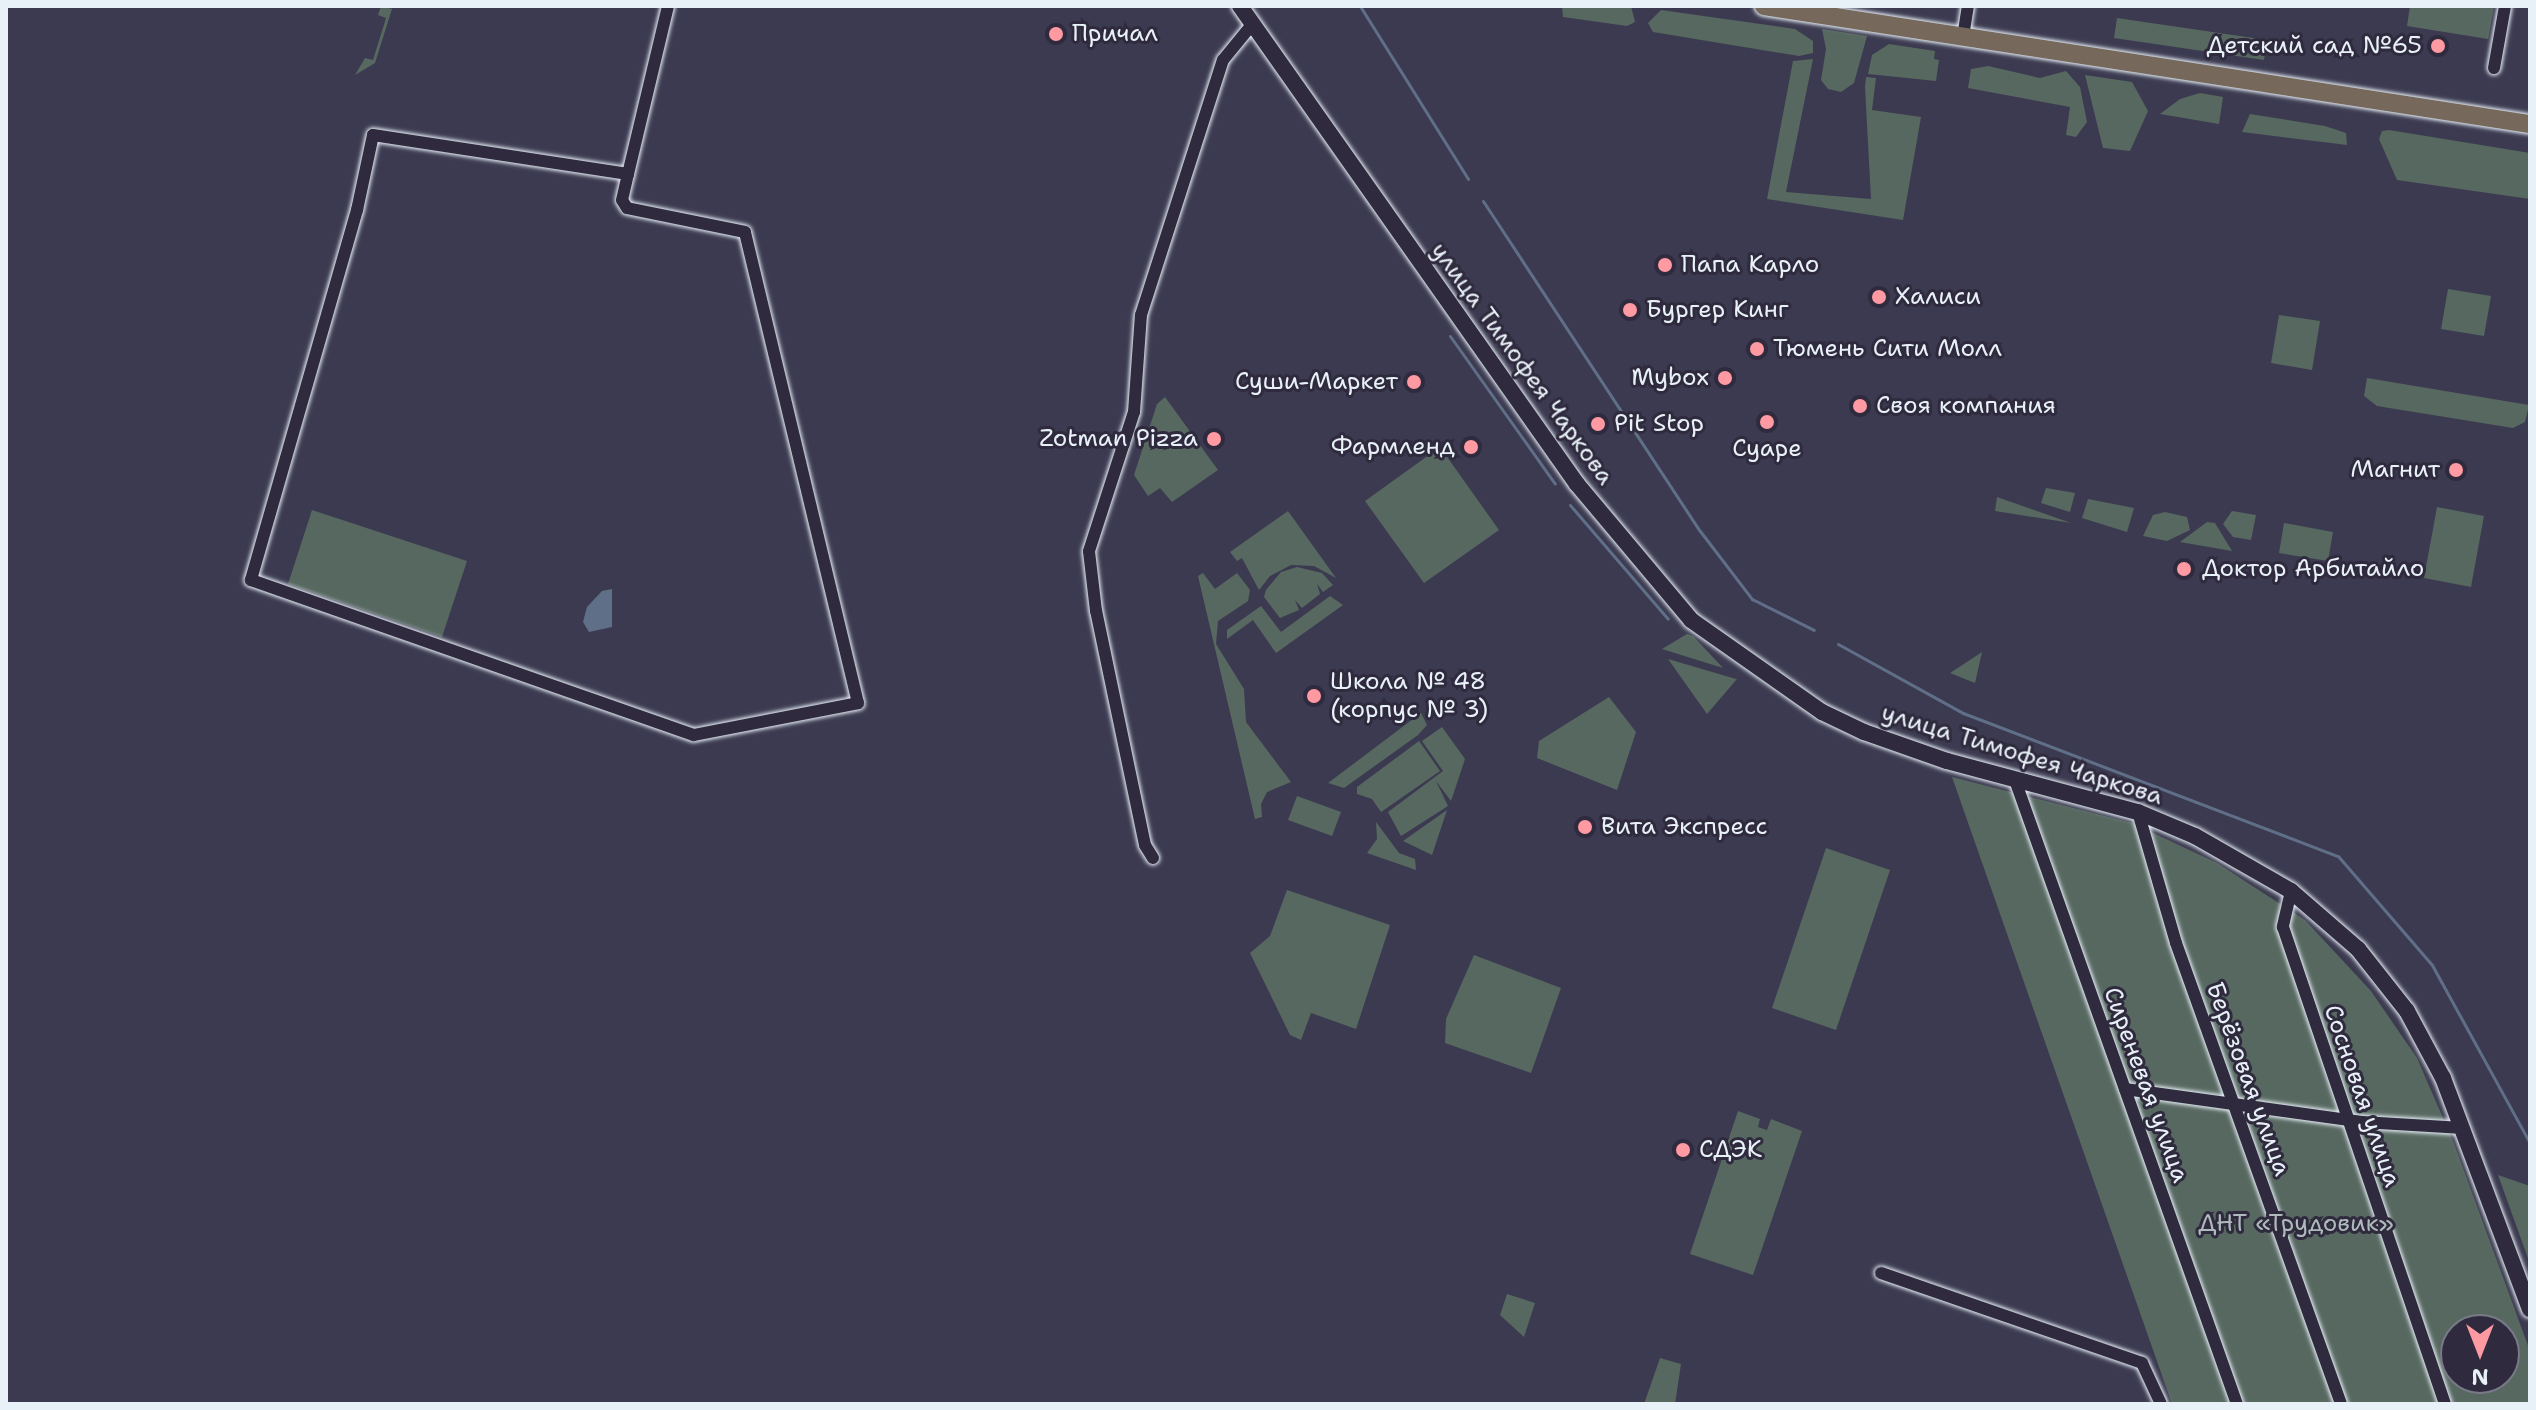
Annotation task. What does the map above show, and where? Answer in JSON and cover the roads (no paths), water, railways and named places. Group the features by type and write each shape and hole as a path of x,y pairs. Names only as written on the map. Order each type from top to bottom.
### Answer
{"main road":[{"path":"1233,6 1250,27"},
{"name":"улица Тимофея Чаркова","path":"1240,6 1250,27 1577,484 1691,620 1822,712 1902,747 2138,812 2195,836 2291,891 2358,949 2407,1011 2463,1128 2530,1309"},
{"path":"1251,6 1268,50"},
{"path":"1764,6 2530,124"}],"street":[{"path":"628,174 373,135 357,210 251,580 686,733 858,703 745,232 627,208 622,200 668,6"},
{"path":"1963,37 1968,6"},
{"path":"2494,68 2505,6"},
{"path":"1153,858 1145,845 1096,611 1089,551 1134,412 1141,315 1223,60 1250,27"},
{"name":"Сиреневая улица","path":"2015,780 2237,1404"},
{"name":"Берёзовая улица","path":"2138,812 2176,943 2341,1404"},
{"name":"Сосновая улица","path":"2291,891 2283,927 2445,1404"},
{"path":"2125,1089 2346,1118 2463,1128"},
{"path":"1881,1273 2142,1363 2161,1404"}],"water":[{"path":"612,589 612,627 589,632 583,622 587,607 602,591"}],"waterway":[{"path":"1360,6 1468,179"},
{"path":"1483,201 1700,531 1752,599 1814,630"},
{"path":"1450,336 1555,484"},
{"path":"1570,505 1668,619"},
{"path":"1838,644 1963,713 2338,856 2432,965 2530,1143"}],"place":[{"name":"Причал","path":"1056,34"},
{"name":"Детский сад №65","path":"2438,46"},
{"name":"Папа Карло","path":"1665,265"},
{"name":"Халиси","path":"1879,297"},
{"name":"Бургер Кинг","path":"1630,310"},
{"name":"Тюмень Сити Молл","path":"1757,349"},
{"name":"Mybox","path":"1725,378"},
{"name":"Суши-Маркет","path":"1414,382"},
{"name":"Своя компания","path":"1860,406"},
{"name":"Суаре","path":"1767,422"},
{"name":"Pit Stop","path":"1598,424"},
{"name":"Zotman Pizza","path":"1214,439"},
{"name":"Фармленд","path":"1471,447"},
{"name":"Магнит","path":"2456,470"},
{"name":"Доктор Арбитайло","path":"2184,569"},
{"name":"Школа № 48 (корпус № 3)","path":"1314,696"},
{"name":"Вита Экспресс","path":"1585,827"},
{"name":"СДЭК","path":"1683,1150"}],"park label":[{"name":"ДНТ «Трудовик»","path":"2296,1224"}]}
